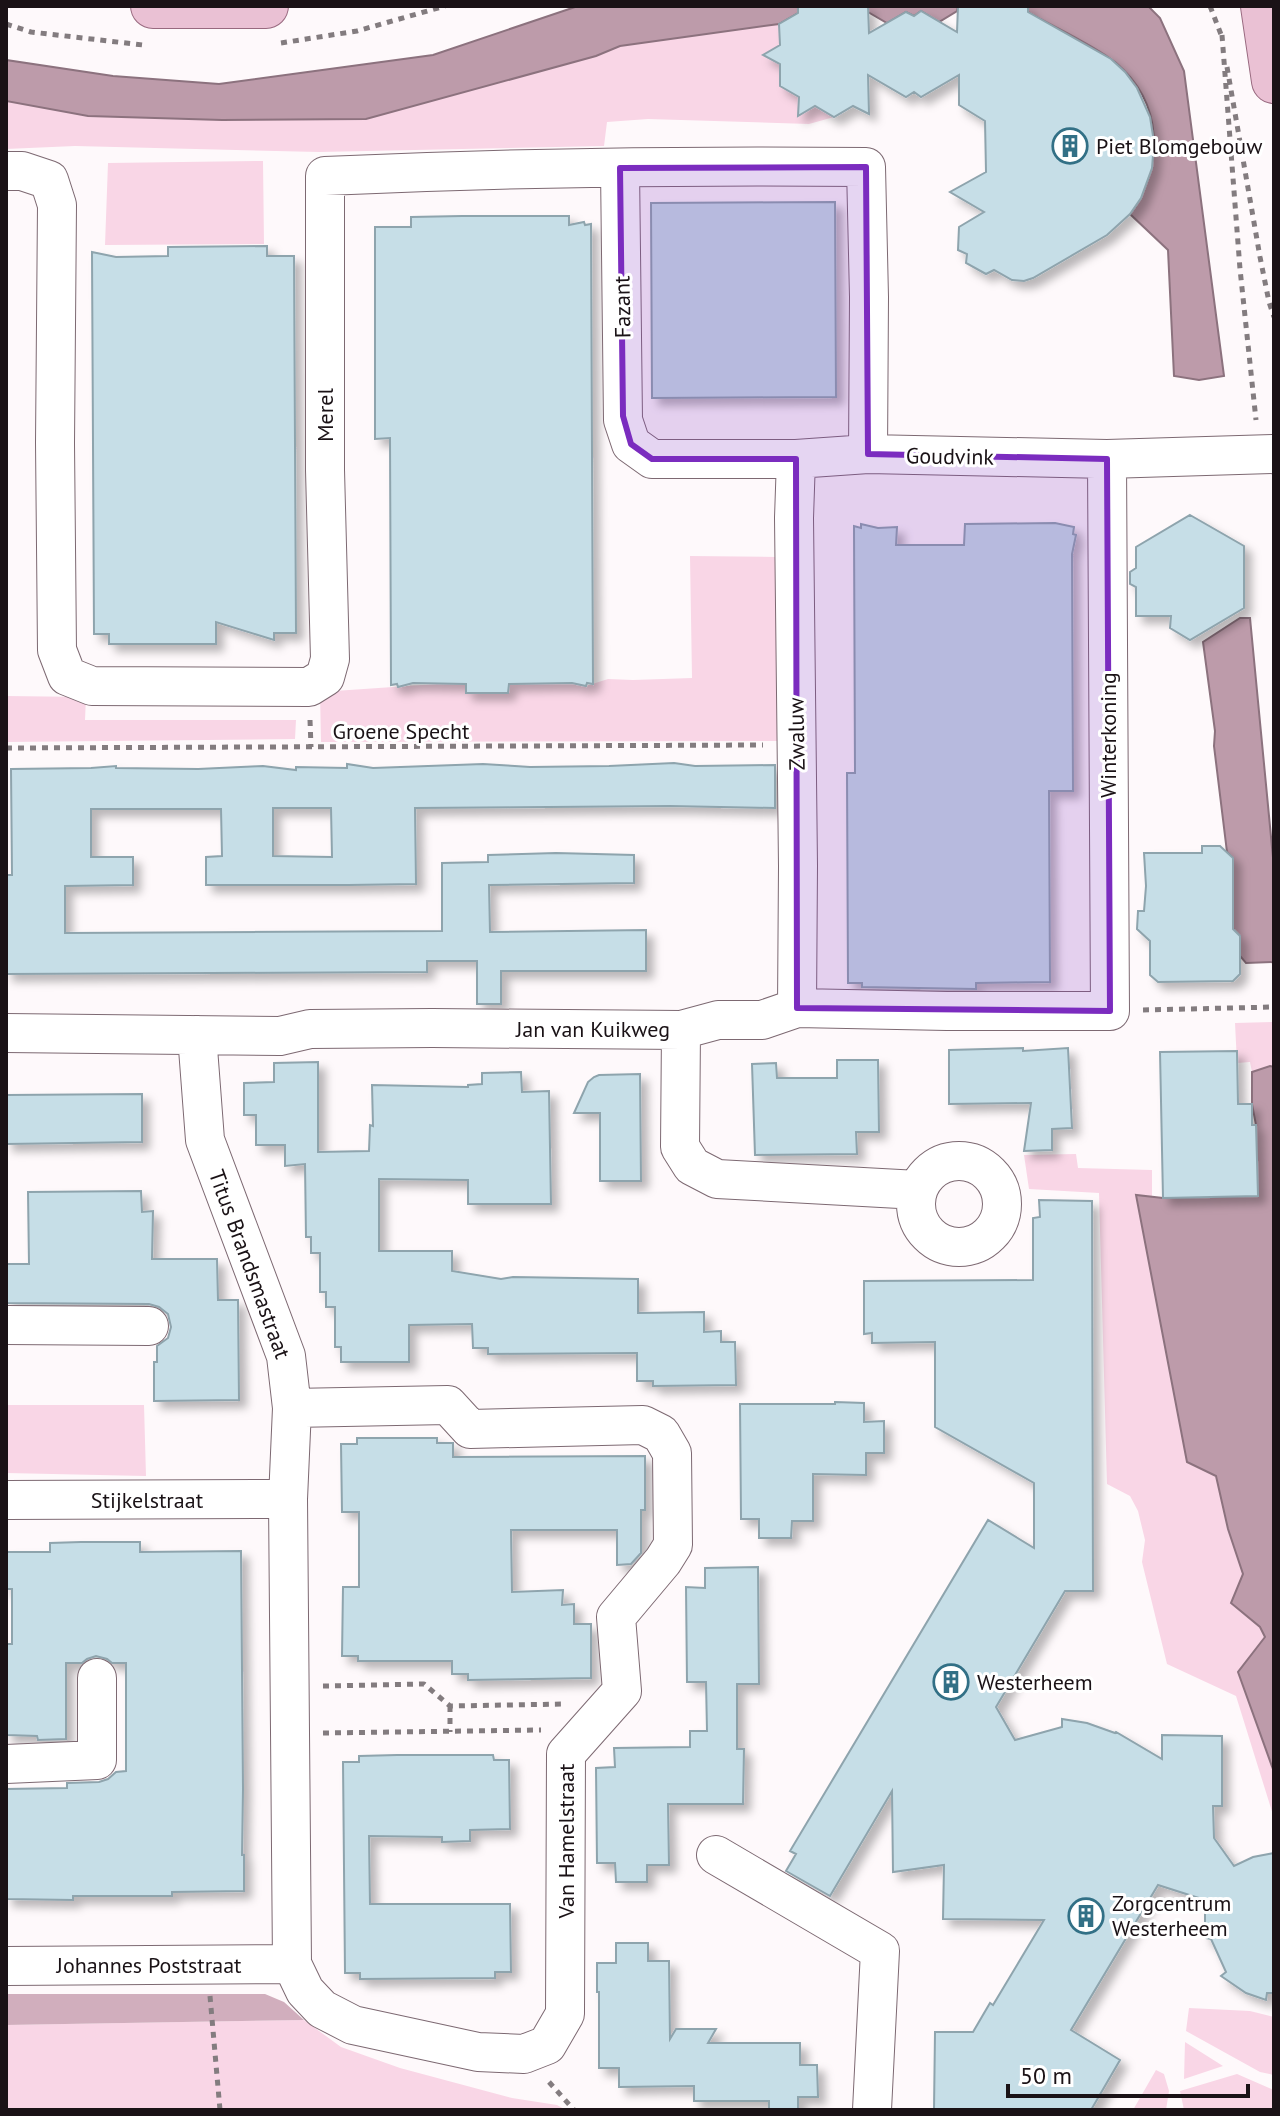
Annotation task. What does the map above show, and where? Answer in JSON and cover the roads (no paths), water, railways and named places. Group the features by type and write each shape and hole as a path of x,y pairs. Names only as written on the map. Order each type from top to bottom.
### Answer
{"main road":[{"path":"153,6 266,6"},
{"path":"1263,6 1274,81"}],"street":[{"name":"Merel","path":"6,171 22,171 49,180 57,205 57,650 67,676 92,686 309,687 325,677 330,659 325,470 325,176 481,169 705,165 866,167 868,454"},
{"name":"Fazant","path":"620,168 623,416 631,444"},
{"name":"Goudvink","path":"631,444 652,459 796,459 868,454 1107,459 1267,454"},
{"name":"Zwaluw","path":"796,459 797,1008"},
{"name":"Winterkoning","path":"1107,459 1110,1011"},
{"name":"Jan van Kuikweg","path":"6,1033 280,1036 310,1029 681,1030 718,1020 762,1020 797,1008 1110,1011"},
{"path":"681,1030 680,1147 692,1166 717,1179 918,1190"},
{"name":"Titus Brandsmastraat","path":"197,1035 205,1140 286,1356 292,1408 288,1499 292,1964"},
{"path":"6,1325 149,1326"},
{"name":"Van Hamelstraat","path":"292,1408 448,1405 470,1429 643,1425 661,1434 672,1453 673,1545 616,1617 622,1691 566,1754 565,2014 547,2045 524,2054 478,2052 353,2025 322,2009 305,1991 292,1964"},
{"name":"Stijkelstraat","path":"6,1500 288,1499"},
{"path":"6,1764 97,1760 97,1678"},
{"path":"716,1855 880,1951 872,2110"},
{"name":"Johannes Poststraat","path":"6,1966 292,1964"}],"place":[{"name":"Piet Blomgebouw","path":"1070,146"},
{"name":"Westerheem","path":"951,1682"},
{"name":"Zorgcentrum Westerheem","path":"1086,1916"}]}
